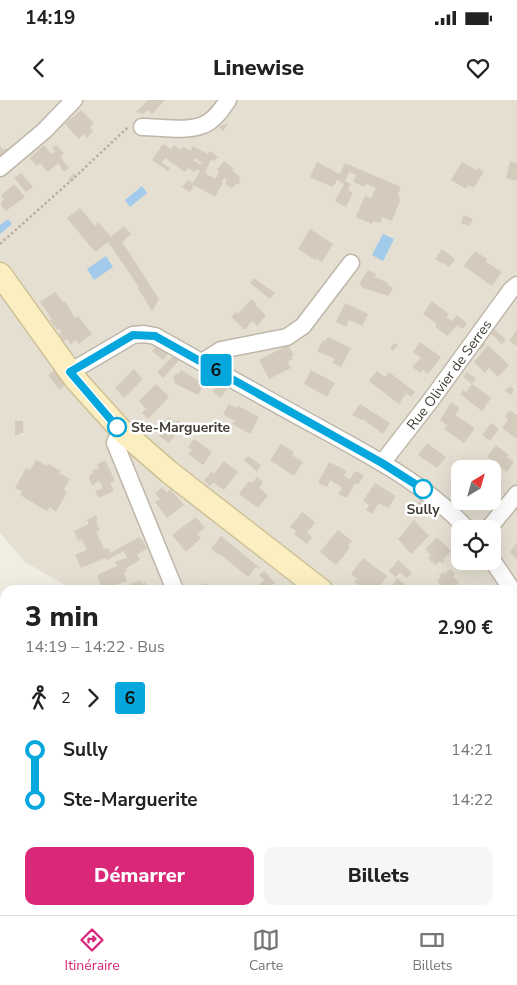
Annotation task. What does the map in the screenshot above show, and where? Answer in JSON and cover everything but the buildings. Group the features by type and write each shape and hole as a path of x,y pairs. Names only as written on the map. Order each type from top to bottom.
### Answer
{"main road":[{"path":"0,274 70,372 122,431 169,472 315,585"}],"street":[{"path":"0,168 44,131 74,100"},
{"path":"142,127 182,128 203,125 220,113 228,100"},
{"path":"202,362 221,350 287,337 303,326 351,263"},
{"name":"Rue Olivier de Serres","path":"382,463 431,400 511,290 517,285"},
{"path":"70,372 133,335 155,336 382,463 423,489 457,520"},
{"path":"122,431 115,443 173,585"},
{"path":"495,520 517,494"},
{"path":"499,570 509,585"}],"path":[{"path":"0,244 126,129 142,127"}],"shaded area":[{"path":"0,100 517,100 517,585 65,585 25,562 0,533"}],"water":[{"path":"142,186 147,193 130,207 125,200"},
{"path":"8,219 12,224 0,234 0,225"},
{"path":"383,234 394,239 383,261 372,255"},
{"path":"106,256 113,267 94,280 87,269"}],"bus line":[{"name":"6","path":"117,427 70,372 133,335 155,336 382,463 423,489"}],"place":[{"name":"Ste-Marguerite","path":"117,427"},
{"name":"Sully","path":"423,489"}]}
